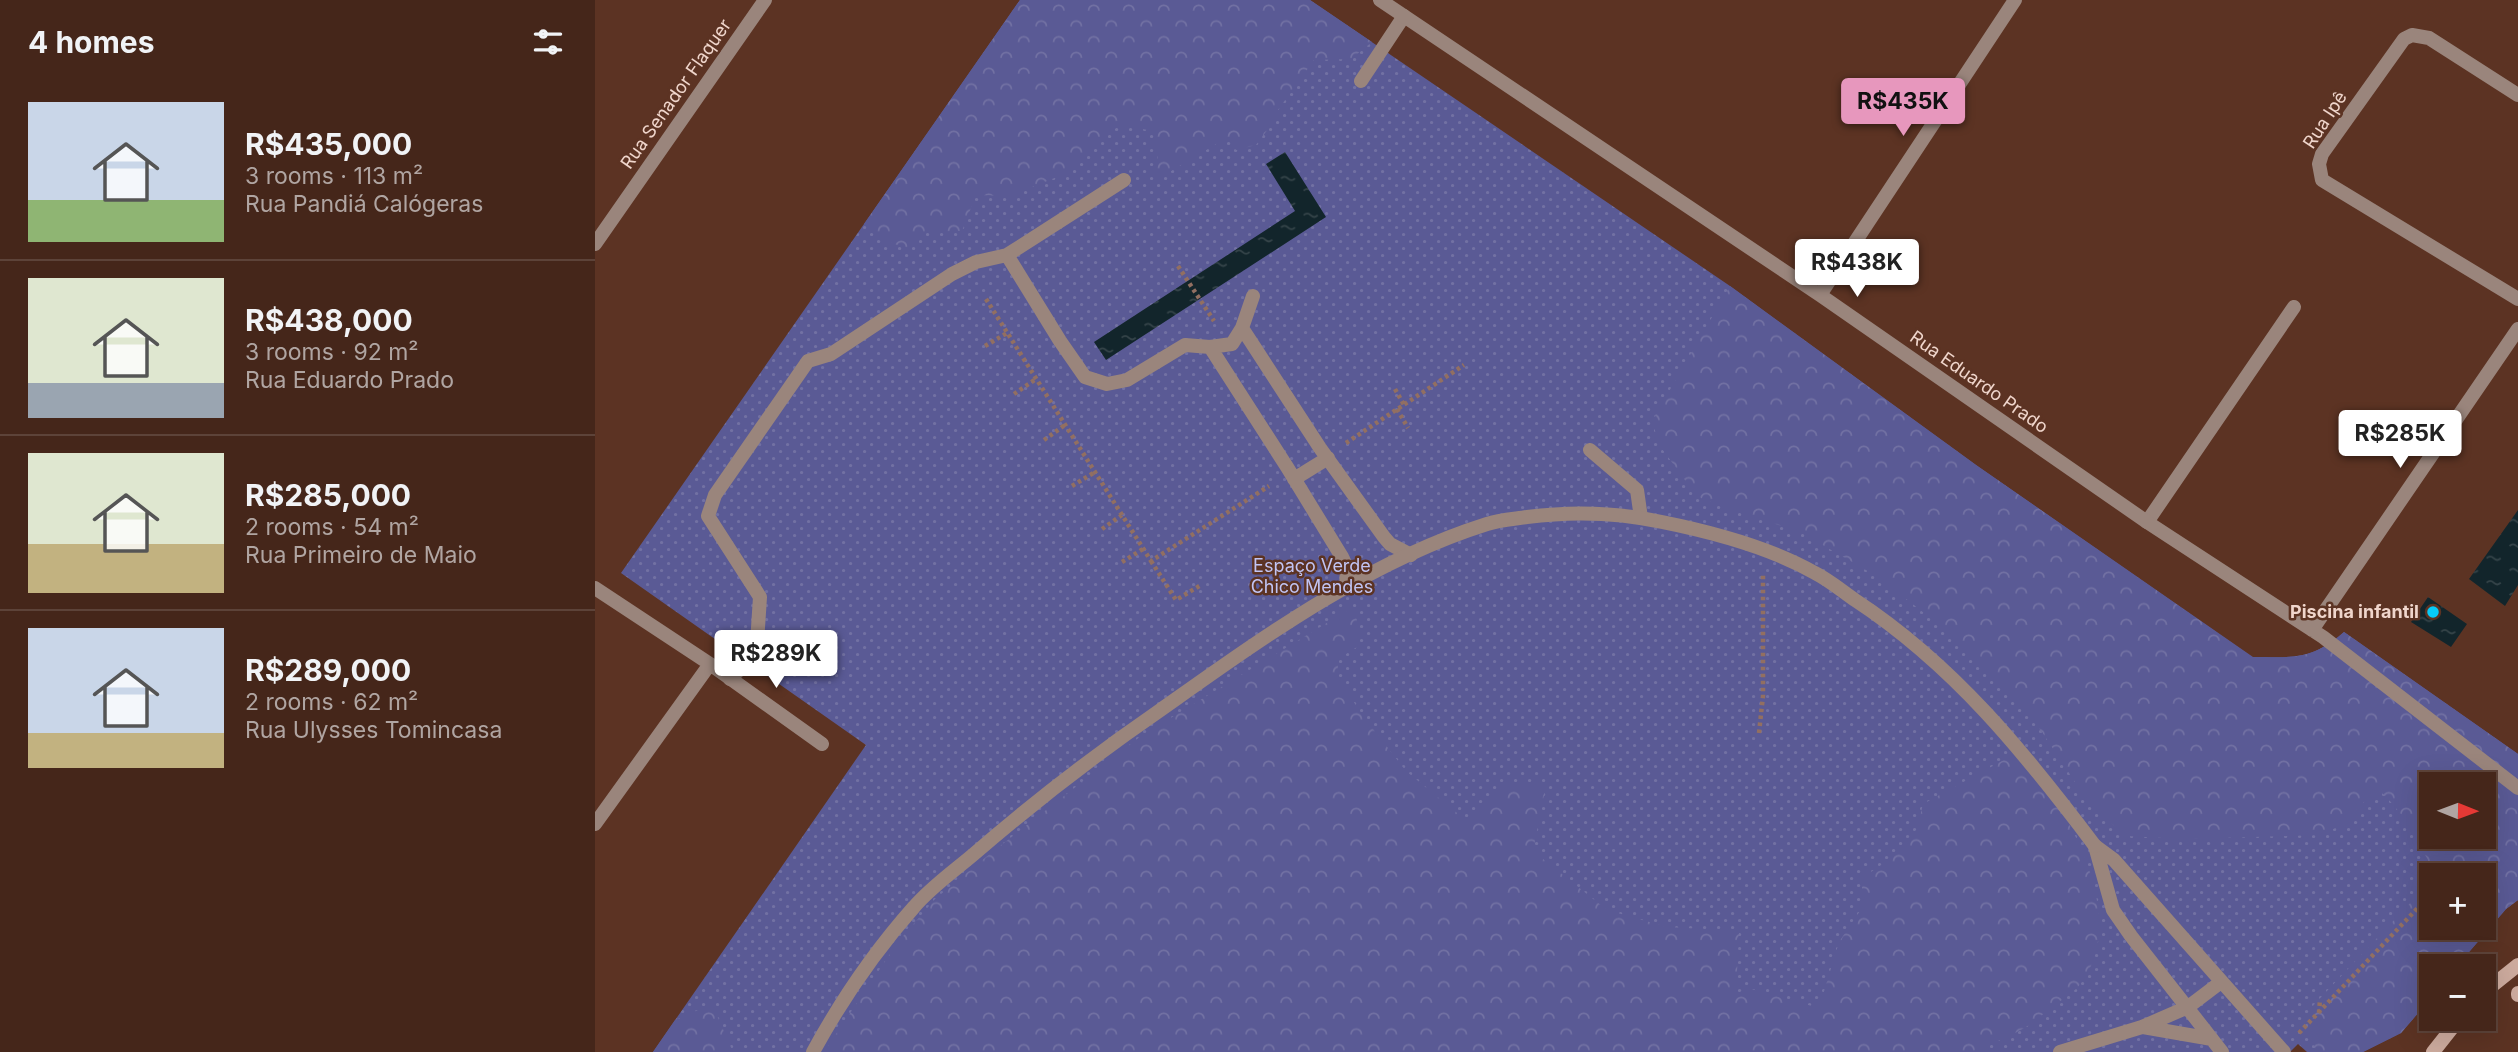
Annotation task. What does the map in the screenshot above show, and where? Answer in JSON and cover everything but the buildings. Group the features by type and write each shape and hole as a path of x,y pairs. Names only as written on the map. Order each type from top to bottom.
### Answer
{"main road":[{"path":"2496,983 2518,965"},
{"path":"2433,1052 2450,1031"}],"street":[{"name":"Rua Senador Flaquer","path":"595,244 765,0"},
{"name":"Rua Eduardo Prado","path":"1380,0 1820,295 2147,522 2312,630 2518,788"},
{"path":"1820,295 2015,0"},
{"path":"1361,81 1404,16"},
{"name":"Rua Ipê","path":"2518,95 2429,38 2412,35 2404,39 2322,154 2319,164 2322,180 2518,299"},
{"path":"730,679 747,662 757,643 760,597 708,516 715,495 808,361 831,354 952,274 976,262 1007,255 1124,180"},
{"path":"1007,255 1085,377 1107,384 1126,380 1185,345 1210,347 1232,344 1242,328 1253,296"},
{"path":"2147,522 2294,307"},
{"path":"1242,328 1384,537 1390,544 1411,555"},
{"path":"2312,630 2518,330"},
{"path":"1210,347 1347,568 1346,588"},
{"path":"1590,450 1637,490 1641,518"},
{"path":"1294,479 1328,458"},
{"path":"813,1052 862,970 917,903 1000,831 1108,746 1223,666 1346,588 1411,555 1489,523 1557,513 1599,512 1696,529 1763,551 1814,572 1877,614 1928,654 2001,727 2095,846 2114,860 2221,982 2288,1046"},
{"path":"595,588 710,664 822,744"},
{"path":"595,824 710,664"},
{"path":"2095,846 2113,910 2222,1052"},
{"path":"2060,1052 2142,1027 2188,1007 2221,982"},
{"path":"2142,1027 2212,1039"}],"path":[{"path":"1178,266 1214,321"},
{"path":"986,299 1176,600 1201,585"},
{"path":"985,346 1007,333"},
{"path":"1342,445 1464,365"},
{"path":"1014,394 1036,379"},
{"path":"1395,389 1404,405"},
{"path":"1397,409 1408,428"},
{"path":"1044,440 1065,425"},
{"path":"1072,486 1095,472"},
{"path":"1151,561 1276,482"},
{"path":"1102,529 1122,515"},
{"path":"1122,562 1143,549"},
{"path":"1759,733 1763,696 1763,565"},
{"path":"2288,1046 2419,907"},
{"path":"2319,1014 2320,999"}],"green space":[{"name":"Espaço Verde Chico Mendes","path":"1020,0 1310,0 1730,286 1976,465 2252,657 2290,657 2311,653 2344,632 2518,754 2518,900 2496,921 2496,863 2419,863 2419,940 2479,940 2467,954 2419,954 2419,1012 2401,1033 2363,1052 2307,1052 2298,1044 2290,1052 653,1052 866,745 621,573"},
{"path":"1020,0 1310,0 1372,42 1351,59 1314,60 1256,145 1236,150 1228,137 1156,180 1158,149 1154,131 1119,125 1067,173 1010,196 976,195 962,231 924,232 906,248 886,241 864,224"},
{"path":"1730,286 1976,465 2253,657 2291,657 2311,653 2344,632 2518,754 2518,900 2496,921 2496,863 2429,863 2422,849 2496,849 2496,772 2419,772 2419,843 2405,820 2380,791 2364,802 2344,824 2320,835 2183,839 2126,836 2104,817 2075,782 2042,732 2003,686 1946,630 1878,577 1800,532 1701,498 1657,442 1653,419"},
{"path":"1353,607 1360,631 1357,647 1338,659 1338,677 1362,715 1406,771 1468,822 1508,784 1546,785 1533,851 1607,910 1667,927 1739,931 1736,993 1751,989 1819,1008 1839,942 1862,908 1862,878 1887,861 1917,829 1923,804 2013,755 2044,785 2072,830 2084,856 2099,912 2098,939 2091,965 2077,988 2030,1024 1972,1052 824,1052 898,942 935,899 1141,736"},
{"path":"2419,894 2419,940 2479,940 2467,954 2419,954 2419,1012 2401,1033 2363,1052 2317,1052 2308,1034 2309,1010"},
{"path":"712,1004 733,1052 653,1052 675,1020"}],"water":[{"path":"1285,152 1326,217 1106,360 1094,342 1295,211 1266,164"},
{"path":"2518,510 2518,585 2505,606 2469,579"},
{"name":"Piscina infantil","path":"2428,597 2467,624 2451,647 2411,622"}],"place":[{"name":"Piscina infantil","path":"2433,612"}]}
